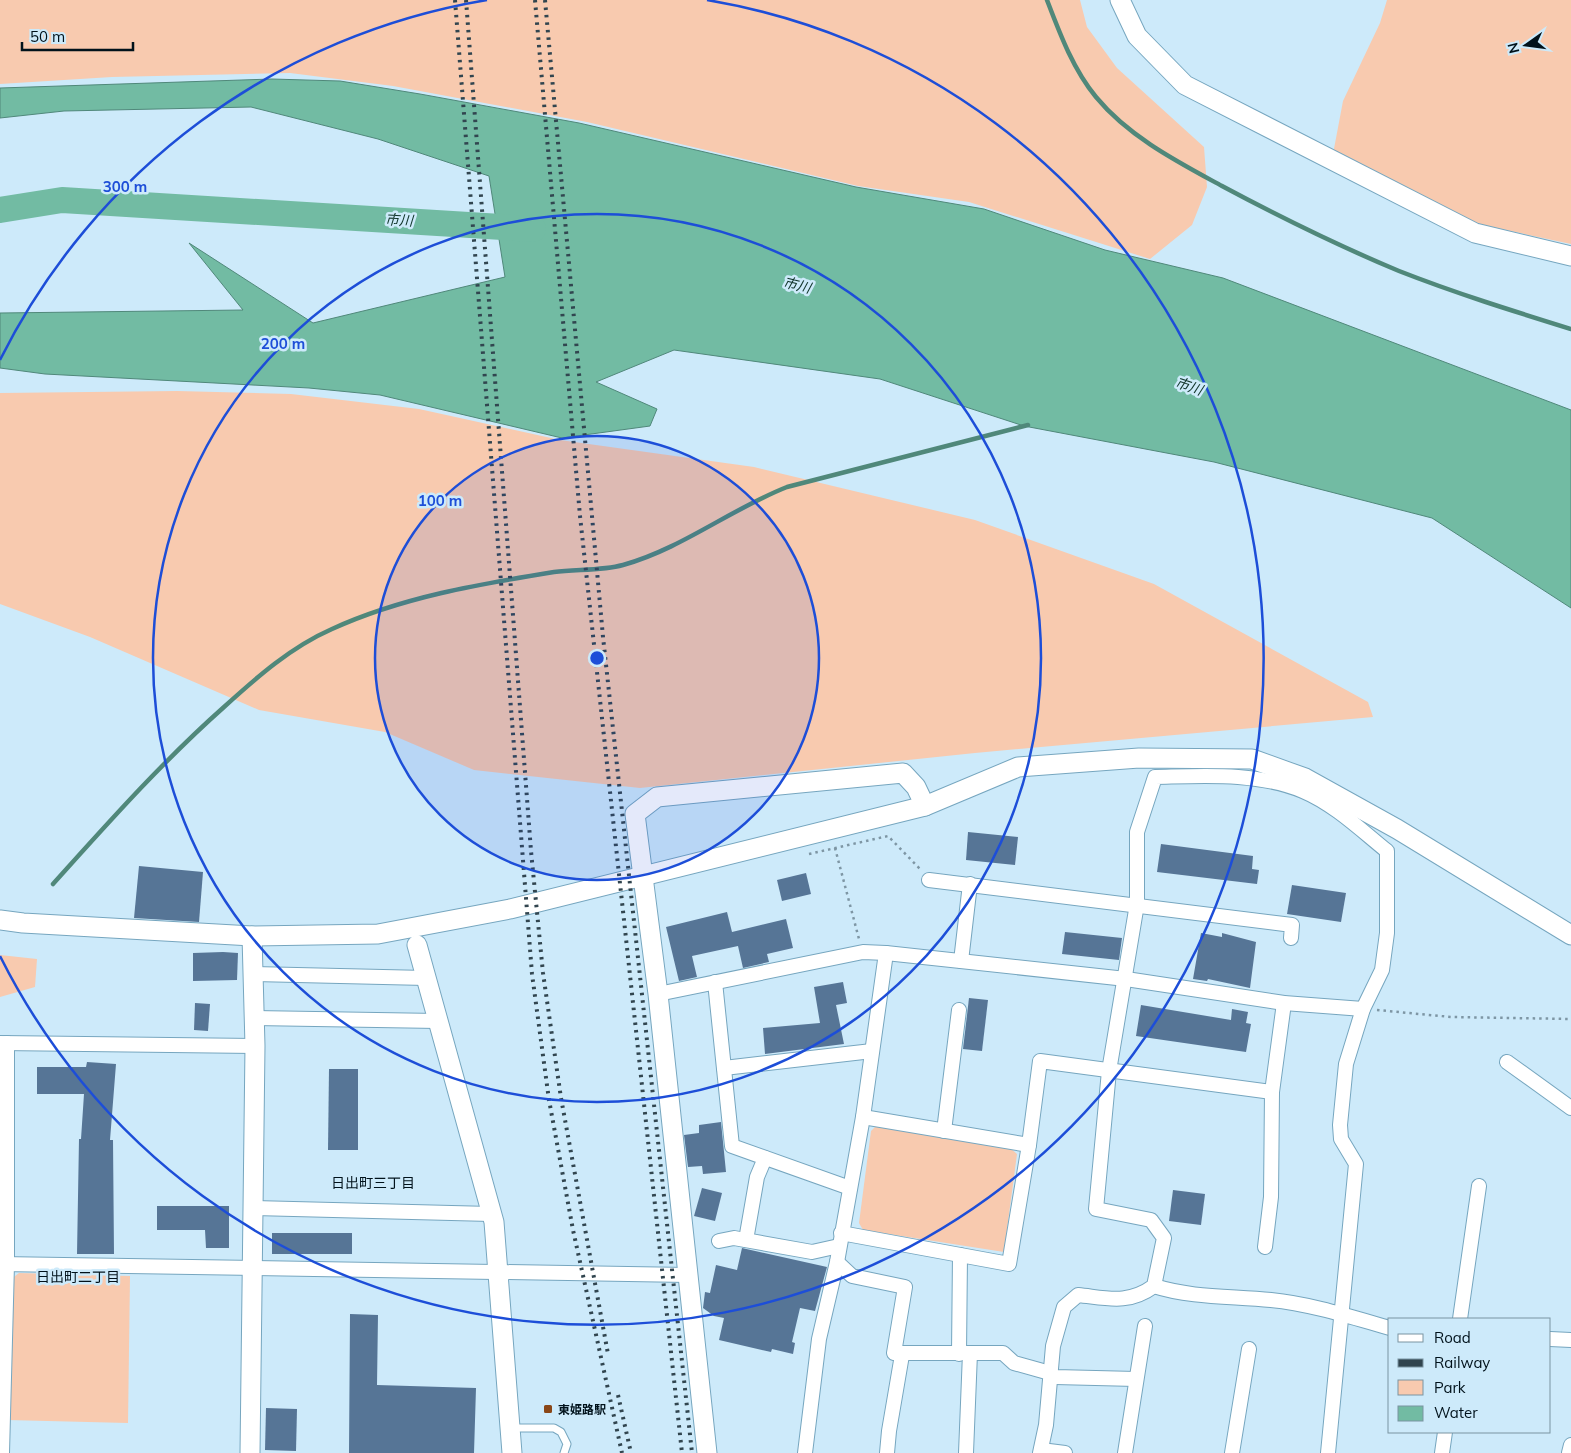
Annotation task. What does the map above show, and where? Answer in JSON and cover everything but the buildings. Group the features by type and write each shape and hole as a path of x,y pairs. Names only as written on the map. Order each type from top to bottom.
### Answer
{"street":[{"path":"1120,0 1137,36 1185,85 1475,233 1571,256"},
{"path":"0,920 23,923 252,936 378,934 510,909 924,806 1018,768 1130,759 1252,758 1397,829 1571,935"},
{"path":"707,1453 658,994 635,814 656,797 904,773 916,787 924,806"},
{"path":"1065,1453 1040,1451 1046,1424 1053,1346 1064,1307 1078,1295 1125,1300 1143,1294 1154,1286 1164,1238 1151,1220 1096,1209 1109,1071 1138,904 1137,832 1155,778 1223,776 1304,785 1387,851 1387,933 1382,970 1363,1009 1346,1064 1340,1125 1341,1139 1356,1164 1328,1453"},
{"path":"929,880 1138,904 1292,925 1291,938"},
{"path":"961,961 970,884"},
{"path":"0,925 23,923"},
{"path":"250,1453 255,1046 252,936"},
{"path":"417,945 491,1214 498,1273 512,1453"},
{"path":"658,994 863,952 1126,978 1284,1002 1363,1009"},
{"path":"805,1453 819,1340 837,1262 863,1118 886,953"},
{"path":"253,974 426,978"},
{"path":"715,982 732,1146 850,1188"},
{"path":"1264,1247 1271,1197 1272,1092 1284,1002"},
{"path":"944,1131 959,1010"},
{"path":"254,1018 438,1021"},
{"path":"2,1453 4,1043 255,1046"},
{"path":"724,1068 872,1051"},
{"path":"719,1241 734,1238 812,1252 840,1239 960,1255 1009,1264 1029,1145 1040,1061 1272,1092"},
{"path":"1507,1062 1571,1108"},
{"path":"863,1118 1029,1145"},
{"path":"746,1240 757,1177 765,1158"},
{"path":"1460,1318 1479,1186"},
{"path":"253,1208 491,1214"},
{"path":"960,1255 965,1353 966,1453"},
{"path":"837,1262 852,1276 905,1287 894,1354 1003,1353 1014,1364 1050,1373 1055,1377 1136,1379"},
{"path":"3,1264 688,1275"},
{"path":"1154,1286 1170,1291 1221,1298 1272,1300 1342,1314 1388,1327"},
{"path":"1125,1453 1145,1326"},
{"path":"1551,1339 1571,1340"},
{"path":"1232,1453 1249,1349"},
{"path":"888,1453 889,1431 902,1355"},
{"path":"1442,1453 1445,1433"},
{"path":"1569,1453 1571,1445"}],"lane":[{"path":"510,1428 554,1428 561,1432 567,1444 564,1453"}],"path":[{"path":"806,854 888,836 929,880"},
{"path":"835,848 863,952"},
{"path":"1363,1009 1451,1017 1571,1019"}],"green space":[{"path":"0,0 1080,0 1087,27 1117,68 1204,147 1207,187 1192,225 1150,259 969,202 858,186 587,122 393,86 290,73 112,77 0,84"},
{"path":"1387,0 1571,0 1571,244 1478,224 1333,154 1343,101 1380,23"},
{"path":"177,391 291,394 419,409 560,440 754,467 975,520 1154,584 1368,702 1373,717 975,753 640,788 474,770 385,732 259,710 90,637 0,604 0,393"},
{"path":"0,955 37,959 35,987 0,997"},
{"path":"877,1125 1010,1148 1017,1154 1004,1252 863,1230 859,1223 871,1131"},
{"path":"19,1273 130,1276 128,1423 7,1420 10,1280"}],"water":[{"path":"272,79 340,81 579,123 856,187 984,209 1105,250 1223,278 1571,410 1571,608 1432,518 1214,462 1024,426 880,379 674,350 596,382 657,409 650,426 562,438 380,395 309,388 45,374 0,368 0,313 243,310 189,243 313,323 505,277 489,176 378,139 251,107 64,111 0,118 0,88"}],"waterway":[{"path":"1047,0 1080,75 1096,97 1123,124 1155,148 1188,168 1266,209 1399,271 1506,309 1571,329"},
{"name":"市川","path":"0,210 62,200 533,229"},
{"path":"53,884 136,793 201,728 275,664 317,636 386,608 442,593 554,572 623,565 665,549 746,506 787,487 1028,425"}],"railway":[{"path":"455,0 532,974 549,1100 573,1230 622,1453"},
{"path":"466,0 531,851 543,973 561,1098 608,1354"},
{"path":"535,0 580,516 682,1453"},
{"path":"545,0 603,637 692,1453"},
{"path":"618,1395 631,1453"}],"place":[{"name":"東姫路駅","path":"548,1409"}],"district":[{"name":"日出町三丁目","path":"373,1183"},
{"name":"日出町二丁目","path":"78,1277"}]}
